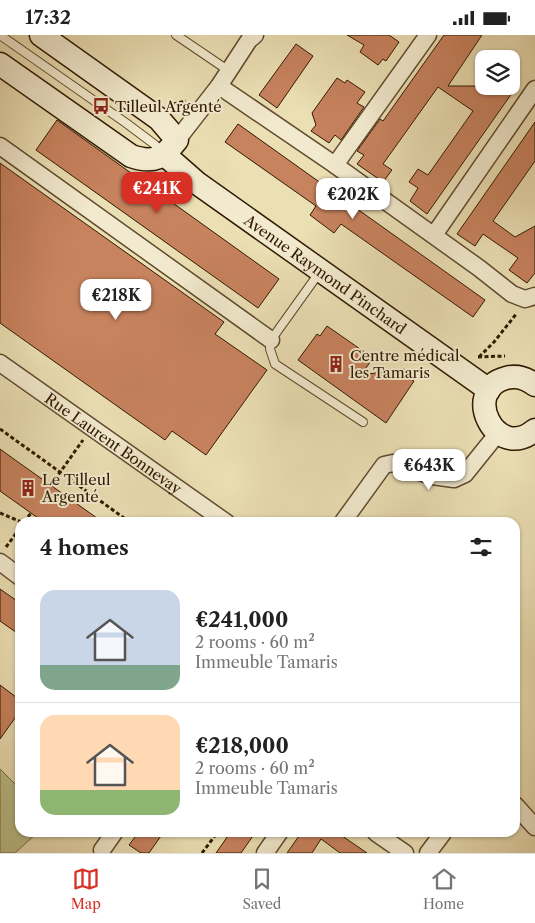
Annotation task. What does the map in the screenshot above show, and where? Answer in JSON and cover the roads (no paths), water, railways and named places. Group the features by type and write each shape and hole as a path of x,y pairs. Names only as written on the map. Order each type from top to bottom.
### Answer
{"street":[{"name":"Avenue Raymond Pinchard","path":"41,35 158,119 171,148 197,183 489,390"},
{"path":"0,64 131,156 144,161 171,148 219,86 249,40 255,35"},
{"path":"335,165 428,35"},
{"path":"219,86 434,235 512,294 530,298"},
{"path":"434,235 535,89"},
{"path":"0,146 271,340"},
{"name":"Rue Laurent Bonnevay","path":"0,363 219,517"},
{"path":"535,385 522,377 504,379 496,383 489,390 484,401 484,413 489,425 498,433 514,438 523,437 535,430"},
{"path":"346,517 384,465 393,463 432,476 454,479 465,474 498,433"},
{"path":"2,555 15,571"},
{"path":"520,810 535,827"},
{"path":"99,851 111,837"},
{"path":"265,853 276,837"},
{"path":"382,837 405,853"},
{"path":"428,853 440,837"}],"lane":[{"name":"Avenue Raymond Pinchard","path":"0,35 154,144 171,148"},
{"path":"176,35 229,71"},
{"path":"320,271 271,340 270,349 275,364 363,423"}],"place":[{"name":"Tilleul Argenté","path":"101,106"},
{"name":"Centre médical les Tamaris","path":"336,364"},
{"name":"Le Tilleul Argenté","path":"28,488"}]}
